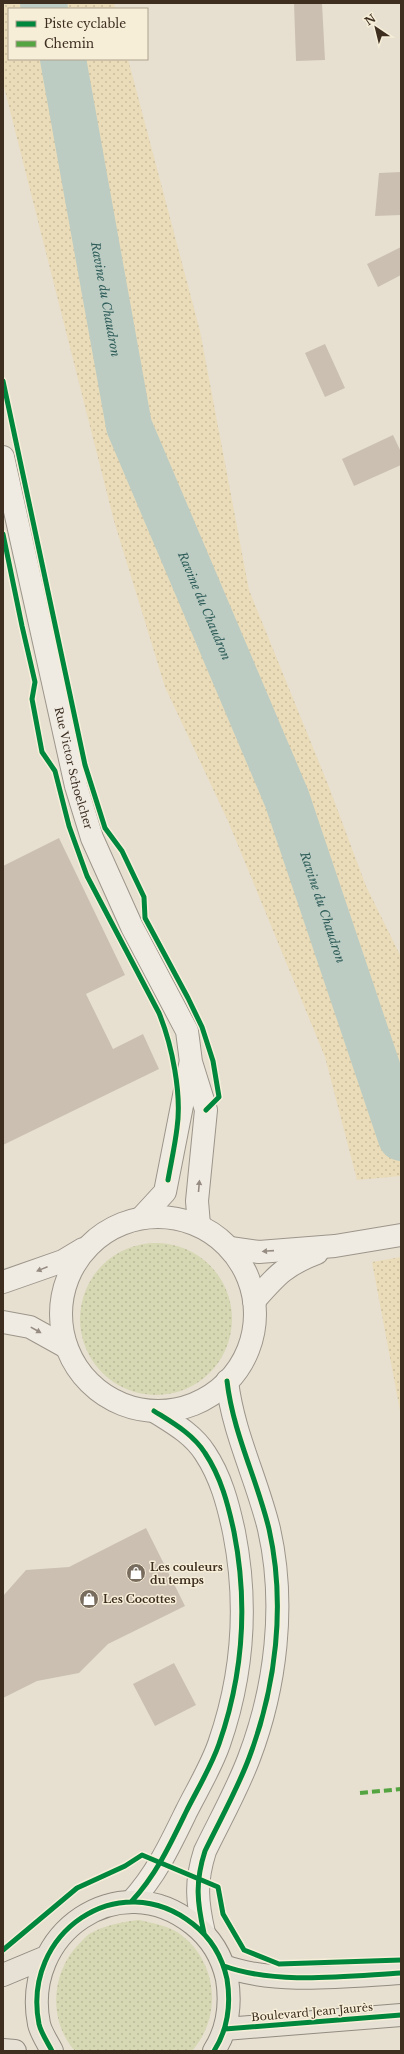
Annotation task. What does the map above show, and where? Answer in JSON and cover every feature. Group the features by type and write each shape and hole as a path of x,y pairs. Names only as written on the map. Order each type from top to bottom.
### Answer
{"main road":[{"name":"Rue Victor Schoelcher","path":"3,457 76,786 92,838 132,927 186,1031 191,1062 206,1110 197,1201 199,1225"},
{"name":"Rue Victor Schoelcher","path":"142,1217 165,1192 191,1062"},
{"path":"3,1282 63,1261 114,1227 142,1217 172,1217 199,1225 230,1248 246,1272 254,1301 254,1332 242,1361 226,1381 198,1402 170,1410 154,1411 143,1410 118,1402 96,1389 78,1370 66,1347 60,1311 68,1275 89,1245"},
{"path":"230,1248 259,1252 335,1246 401,1235"},
{"path":"254,1301 278,1273 296,1261 335,1246"},
{"path":"3,1322 30,1326 66,1347"},
{"path":"204,1933 197,1903 200,1867 205,1851 249,1759 263,1717 276,1652 277,1594 269,1531 233,1417 226,1381"},
{"path":"131,1902 147,1885 161,1863 219,1745 231,1704 239,1663 243,1615 240,1563 230,1515 218,1477 205,1452 190,1435 154,1411"},
{"path":"52,2051 39,2025 36,1991 46,1957 60,1935 81,1918 104,1906 131,1902 158,1905 183,1916 204,1933 216,1949 224,1966 230,1998 225,2028 214,2051"},
{"path":"3,1975 46,1957"},
{"path":"224,1966 244,1973 273,1977 401,1973"},
{"name":"Boulevard Jean Jaurès","path":"225,2028 401,2015"},
{"path":"3,2050 15,2051"}],"green space":[{"path":"156,1243 178,1246 192,1252 210,1265 223,1283 229,1297 232,1319 229,1341 223,1355 210,1373 192,1386 178,1392 156,1395 134,1392 120,1386 102,1373 89,1355 83,1341 80,1319 83,1297 89,1283 102,1265 120,1252 134,1246"},
{"path":"139,1920 163,1926 177,1932 191,1943 201,1957 208,1972 212,1988 212,2005 202,2037 192,2051 75,2051 66,2039 60,2026 57,2012 56,1997 62,1969 69,1956 89,1934 113,1924"}],"sand":[{"path":"3,3 114,3 115,8 8,8 8,60 128,60 200,331 249,590 329,787 366,886 401,957 401,1176 357,1180 325,1057 228,821 165,687 114,521 3,83"},
{"path":"401,1257 401,1416 372,1262"}],"building":[{"path":"294,3 322,3 325,60 296,61"},
{"path":"401,172 401,215 375,216 379,173"},
{"path":"401,247 401,275 378,287 367,264"},
{"path":"325,344 345,388 325,397 305,353"},
{"path":"393,435 401,452 401,465 354,486 342,459"},
{"path":"59,838 125,975 86,994 113,1049 143,1034 159,1069 3,1145 3,866"},
{"path":"146,1528 185,1606 108,1644 79,1673 37,1681 3,1698 3,1596 26,1570 69,1567"},
{"path":"174,1663 196,1705 155,1726 133,1684"}],"waterway":[{"name":"Ravine du Chaudron","path":"43,3 45,8"},
{"name":"Ravine du Chaudron","path":"63,60 129,426 287,799 401,1138"}],"marked path":[{"path":"360,1793 401,1789"}],"cycle path":[{"path":"3,381 85,765 105,828 122,851 144,897 145,918 202,1027 213,1061 219,1097 206,1110"},
{"path":"3,534 35,682 32,699 42,752 55,771 69,826 87,876 159,1013 172,1054 177,1085 178,1115 168,1180"},
{"path":"204,1933 198,1892 198,1882 202,1862 205,1851 234,1793 249,1758 266,1703 276,1645 277,1586 269,1529 234,1419 227,1381"},
{"path":"131,1902 148,1881 162,1859 216,1753 227,1718 233,1692 241,1639 241,1585 238,1559 232,1522 220,1481 211,1462 195,1440 182,1429 154,1411"},
{"path":"3,1950 77,1888 125,1866 142,1855 218,1887 223,1914 244,1950 279,1964 401,1960"},
{"path":"52,2051 39,2024 37,1991 45,1962 60,1937 82,1918 107,1906 135,1902 164,1908 193,1924 205,1935 219,1955 227,1979 229,1998 225,2025 219,2043 214,2051"},
{"path":"224,1966 244,1972 266,1976 311,1978 401,1973"},
{"path":"225,2029 401,2015"}],"place":[{"name":"Les couleurs du temps","path":"136,1573"},
{"name":"Les Cocottes","path":"89,1599"}]}
